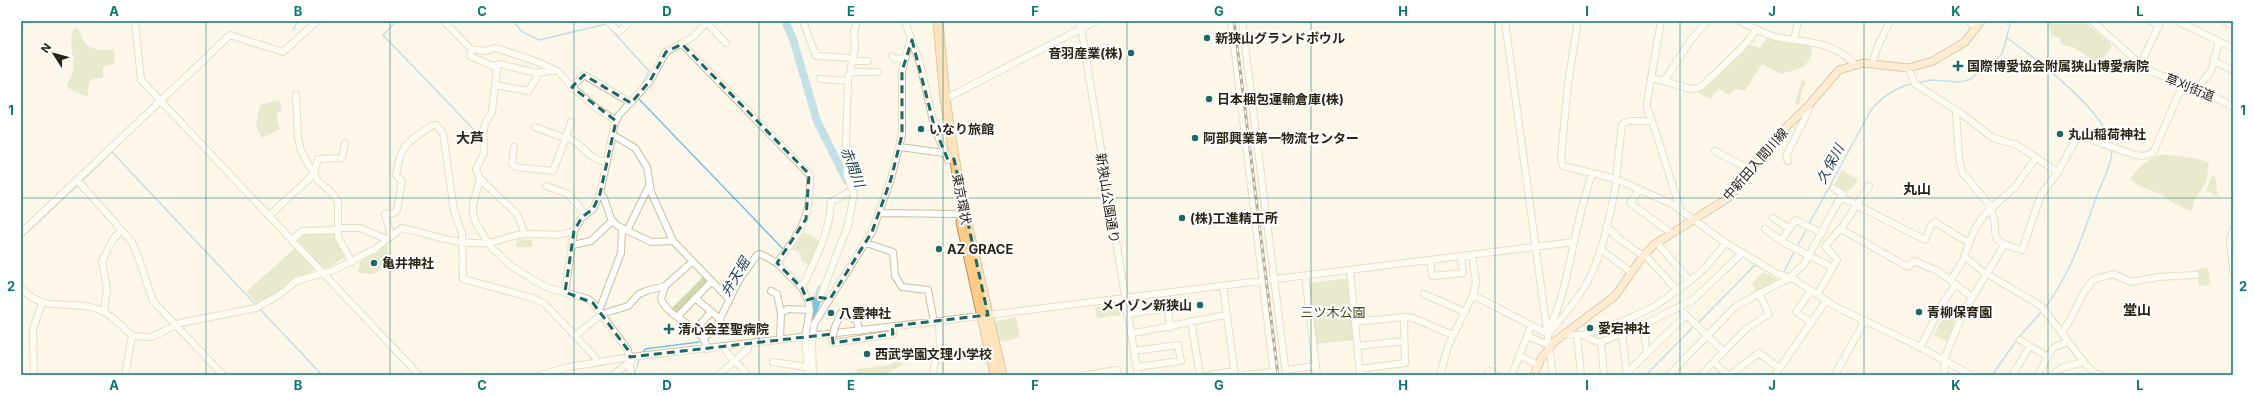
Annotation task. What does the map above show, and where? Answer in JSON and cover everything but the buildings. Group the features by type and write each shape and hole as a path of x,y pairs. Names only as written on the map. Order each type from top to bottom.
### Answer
{"highway":[{"name":"東京環状","path":"932,21 943,123 959,214 984,316 1002,375"},
{"name":"東京環状","path":"938,21 946,99 949,157 960,193 995,375"}],"main road":[{"name":"中新田入間川線","path":"1534,375 1549,346 1614,296 1643,255 1671,233 1728,198 1751,170 1770,143 1809,105 1839,70 1855,64 1872,64 1908,68 1933,61 1959,47 1977,28 1981,21"}],"street":[{"path":"135,21 141,80 419,375"},
{"path":"21,233 79,182 160,101 230,36 283,52 317,21"},
{"path":"444,21 471,49 484,51 496,48 556,70 572,87 599,110 616,120"},
{"path":"607,21 619,32 631,21"},
{"path":"803,21 816,56 868,60"},
{"path":"818,298 848,225 854,194 848,176 846,145 848,82 857,21"},
{"path":"905,21 920,64 934,125 949,157"},
{"name":"新狭山公園通り","path":"1080,21 1138,375"},
{"path":"946,99 1096,21"},
{"path":"1231,21 1273,373 1246,375"},
{"path":"1242,21 1286,372 1316,366"},
{"path":"1505,21 1553,375"},
{"path":"1578,21 1568,82 1561,158 1564,167 1617,179 1680,208 1694,220 1742,253 1789,278 1826,301 1866,320 1882,330 1944,359 1971,375"},
{"path":"1661,21 1647,108 1680,208"},
{"path":"1664,81 1692,40 1708,21"},
{"path":"1739,21 1770,35 1830,46 1842,52 1855,64"},
{"path":"1794,40 1798,21"},
{"path":"1872,64 1877,48 1890,21"},
{"path":"1968,21 1977,28"},
{"name":"草刈街道","path":"2092,21 2140,65 2157,74 2198,88 2233,108"},
{"path":"2140,65 2160,23 2151,21"},
{"path":"2177,21 2187,23 2233,48"},
{"path":"2224,21 2233,25"},
{"path":"565,292 574,231 586,215 593,209 600,194 616,120 650,81 666,52 693,37 707,22 726,43"},
{"path":"1652,78 1691,89 1701,88 1744,46 1757,29"},
{"path":"810,372 814,324 866,243 880,213 900,147 902,72 910,41 912,40"},
{"path":"2198,88 2208,76 2219,41"},
{"path":"682,44 809,174 810,187 806,219 779,264"},
{"path":"471,49 469,53 474,60 496,65 500,64 538,73 556,70"},
{"path":"892,56 895,59 905,58"},
{"path":"2213,61 2233,70"},
{"path":"496,65 492,112 484,124 483,159 476,169 480,179 517,214 525,234"},
{"path":"1908,68 1915,84 1993,138 2018,144 2058,172"},
{"path":"850,72 878,72"},
{"path":"495,85 528,91 537,78 538,73"},
{"path":"572,87 584,75 631,103"},
{"path":"820,79 848,82"},
{"path":"1956,112 1960,167 1991,209 1995,235 2004,245 2022,250 2039,201 2078,137 2081,136 2112,148 2143,156 2153,153 2184,82"},
{"path":"296,95 299,144 314,174 338,202 337,229 340,242 352,262"},
{"path":"1788,161 1786,156 1808,112 1809,105"},
{"path":"1547,331 1584,288 1600,249 1617,179 1622,124 1629,121 1652,121"},
{"path":"514,147 513,166 551,172 553,171 571,122"},
{"path":"934,125 943,123"},
{"path":"389,237 385,214 394,213 397,210 402,181 396,175 400,153 408,142 433,125 438,126 443,133 454,211 461,229 463,242 463,279 533,298 549,307 595,357 596,362"},
{"path":"535,127 580,144 586,154 606,162"},
{"path":"613,135 638,152 647,168 649,186 673,241 729,299"},
{"path":"269,216 314,174 317,161 320,157 342,158 344,143"},
{"path":"900,147 949,157"},
{"path":"1715,151 1751,170"},
{"path":"1920,348 1965,257 1974,230 1985,214 2015,187 2036,158"},
{"path":"1547,331 1552,321 1565,281 1592,174"},
{"path":"480,179 473,204 473,212 475,221 496,254 521,273 549,288 588,299 600,312 628,350 631,375"},
{"path":"79,182 135,247 153,301 177,324 223,375"},
{"path":"546,186 568,194 586,215"},
{"path":"576,336 600,312 621,253 624,229 649,186"},
{"path":"1818,295 1837,260 1825,246 1841,229 1869,186"},
{"path":"1669,375 1736,306 1789,278 1810,256 1843,194 1833,188"},
{"path":"1640,189 1630,203 1671,233"},
{"path":"802,288 826,237 830,219 831,202 847,193"},
{"path":"600,194 604,198 612,221 624,229 651,242 673,241"},
{"path":"1841,197 1925,240 1931,225 1935,222 1969,243"},
{"path":"880,213 959,214"},
{"path":"1773,218 1789,228"},
{"path":"1781,241 1795,220 1822,233"},
{"path":"573,245 591,242 612,221"},
{"path":"1606,227 1616,234 1615,236 1643,255 1678,291"},
{"path":"292,240 302,231 360,228 389,237"},
{"path":"21,288 42,303 78,306 104,311 132,336 152,337 177,324 258,307 279,295 296,281 310,276 324,274 352,262 375,249 402,228 463,242 488,243 525,234 551,236 574,231"},
{"path":"1764,229 1781,241 1833,268"},
{"path":"1841,229 1901,264 1908,267 1914,260 1938,272 1972,297"},
{"path":"104,311 107,289 102,261 120,230"},
{"path":"2233,230 2230,239 2233,270"},
{"path":"540,375 596,362 936,322 1574,242"},
{"path":"866,243 893,252 895,276 902,287 928,290 936,322 940,350 934,366 933,375"},
{"path":"1657,243 1690,281"},
{"path":"1580,335 1626,320 1655,306 1678,291 1705,268 1726,243"},
{"path":"1945,375 1944,359 1972,297 2004,245"},
{"path":"1600,249 1631,272"},
{"path":"1565,333 1580,335 1594,342 1600,342 1643,325 1680,308 1702,294 1742,253"},
{"path":"704,337 714,331 729,299 757,255 761,254 779,264 802,288 808,300 810,310 805,337 810,372"},
{"path":"1440,375 1448,346 1473,295 1476,283 1472,255"},
{"path":"1430,260 1432,276 1455,274 1463,272 1461,256"},
{"path":"1965,257 1986,273 2043,308 2083,362 2092,371 2100,375"},
{"path":"600,312 628,306 639,294 665,286 692,262"},
{"path":"1350,270 1360,372 1406,364 1404,317"},
{"path":"2062,332 2083,294 2093,280 2113,274 2131,282 2159,277 2196,275"},
{"path":"1305,276 1318,375"},
{"path":"678,316 711,282"},
{"path":"665,286 661,299 663,304 704,337 707,348"},
{"path":"1210,375 1234,373 1223,286"},
{"path":"771,291 777,294 780,313 780,340"},
{"path":"1811,291 1796,312 1811,322"},
{"path":"1701,375 1752,323 1769,314 1759,293"},
{"path":"1424,294 1466,312"},
{"path":"1473,295 1531,326 1547,331"},
{"path":"695,298 720,319"},
{"path":"808,300 818,298 830,299"},
{"path":"1775,375 1826,301"},
{"path":"34,375 33,329 42,303"},
{"path":"1127,314 1168,308 1170,328"},
{"path":"1680,308 1723,351"},
{"path":"780,313 788,309 810,310"},
{"path":"695,330 711,312"},
{"path":"859,331 857,320 840,313 832,339 833,343 893,334 892,326"},
{"path":"1131,333 1170,328 1191,321 1227,315"},
{"path":"1627,374 1686,315"},
{"path":"1355,322 1404,317 1413,318 1453,335"},
{"path":"1835,375 1866,320"},
{"path":"1191,321 1200,375"},
{"path":"1643,325 1648,353"},
{"path":"1512,375 1531,326"},
{"path":"1622,334 1627,374"},
{"path":"1580,335 1581,375"},
{"path":"125,375 132,336"},
{"path":"1527,336 1549,346"},
{"path":"1358,346 1404,340"},
{"path":"2020,340 2048,357"},
{"path":"1600,342 1604,375"},
{"path":"2038,375 2053,348 2067,342"},
{"path":"719,375 727,373 736,360 748,349 749,343"},
{"path":"1134,351 1178,345 1180,361 1137,367"},
{"path":"724,346 726,352 736,360 747,375"},
{"path":"2006,370 2014,374 2030,346"},
{"path":"1714,362 1729,375 1759,353 1779,368"},
{"path":"1520,356 1538,365"},
{"path":"613,375 630,359"},
{"path":"773,362 810,372"},
{"path":"2053,375 2060,368 2083,362"},
{"path":"1086,375 1102,374 1117,370 1118,375"},
{"path":"1487,375 1489,371 1497,375"}],"highlighted area":[{"path":"912,40 935,129 948,160 954,159 988,315 892,326 893,334 833,343 832,334 630,357 628,350 593,303 565,292 574,231 582,217 593,209 600,194 616,121 572,87 584,75 631,103 650,81 666,52 682,44 809,174 806,219 777,263 802,288 807,300 817,297 830,299 872,232 891,179 902,135 902,71"}],"green space":[{"path":"2046,21 2083,21 2110,42 2112,47 2104,57 2095,62 2075,48 2063,45 2059,38 2052,35"},
{"path":"74,28 79,29 83,41 91,47 101,50 113,49 115,53 114,64 106,65 103,68 103,78 95,78 89,82 88,97 68,88 67,84 73,68 71,40"},
{"path":"1767,37 1806,44 1812,49 1810,58 1804,67 1781,74 1762,64 1745,91 1736,89 1729,95 1718,89 1711,99 1698,93 1743,50 1750,45 1760,48"},
{"path":"1802,79 1806,83 1802,91 1799,105 1795,104"},
{"path":"279,100 282,111 276,113 280,129 262,138 256,126 260,105"},
{"path":"2161,155 2194,158 2209,164 2206,182 2194,201 2192,211 2179,206 2130,179 2144,164 2152,158"},
{"path":"1842,170 1858,180 1853,187 1845,193 1833,187"},
{"path":"2212,176 2215,177 2218,197 2206,190"},
{"path":"301,232 335,232 346,256 332,265 333,268 324,270 295,240"},
{"path":"804,232 822,242 811,266 801,261 801,254 792,249"},
{"path":"517,239 532,240 532,247 516,247"},
{"path":"387,243 389,266 370,275 367,273 358,273 360,262"},
{"path":"296,247 317,270 299,277 258,304 246,292"},
{"path":"2208,268 2210,284 2199,286 2197,269"},
{"path":"1763,272 1779,280 1756,292 1752,284"},
{"path":"703,277 707,282 679,313 675,313 671,309"},
{"name":"三ツ木公園","path":"1348,278 1356,340 1317,344 1309,285 1311,283"},
{"path":"1119,304 1121,315 1097,318 1095,307"},
{"path":"1016,317 1020,337 1003,342 997,339 995,326 997,321"},
{"path":"1943,318 1958,322 1950,343 1934,335"},
{"path":"897,361 905,364 889,372 887,375 837,375 857,372 857,369 890,365"}],"waterway":[{"path":"293,30 298,21"},
{"path":"397,21 383,35 481,137"},
{"path":"513,21 521,31 539,40 606,24 649,71 642,85"},
{"name":"赤間川","path":"785,21 793,39 817,121 847,181"},
{"name":"久保川","path":"1917,83 1932,80 1959,82 1969,80 2002,54 2011,21"},
{"path":"21,36 21,45"},
{"path":"2007,38 2068,86 2083,101 2106,131 2111,145"},
{"name":"久保川","path":"1809,224 1871,110 1889,94 1899,88 1911,84"},
{"path":"638,98 784,250"},
{"path":"2045,308 2062,281 2076,253 2109,166 2112,148"},
{"path":"82,181 112,152 256,305"},
{"path":"21,238 79,184"},
{"name":"久保川","path":"1797,247 1807,228"},
{"name":"久保川","path":"1784,272 1795,250"},
{"name":"弁天堀","path":"780,265 787,253"},
{"name":"弁天堀","path":"740,284 755,262"},
{"name":"弁天堀","path":"769,262 776,266"},
{"name":"久保川","path":"1697,324 1754,266 1758,266"},
{"name":"赤間川","path":"810,321 821,289"},
{"path":"259,308 322,375"},
{"path":"1992,375 2019,337 2042,311"},
{"name":"久保川","path":"1646,375 1694,326"},
{"name":"弁天堀","path":"643,353 645,349 699,342"},
{"name":"弁天堀","path":"634,375 639,360"}],"railway":[{"path":"1234,21 1278,375"}],"place":[{"name":"新狭山グランドボウル","path":"1207,38"},
{"name":"音羽産業(株)","path":"1131,53"},
{"name":"国際博愛協会附属狭山博愛病院","path":"1958,66"},
{"name":"日本梱包運輸倉庫(株)","path":"1209,99"},
{"name":"いなり旅館","path":"921,129"},
{"name":"丸山稲荷神社","path":"2060,134"},
{"name":"阿部興業第一物流センター","path":"1195,138"},
{"name":"(株)工進精工所","path":"1182,218"},
{"name":"AZ GRACE","path":"939,249"},
{"name":"亀井神社","path":"374,263"},
{"name":"メイゾン新狭山","path":"1200,305"},
{"name":"青柳保育園","path":"1919,312"},
{"name":"八雲神社","path":"831,313"},
{"name":"愛宕神社","path":"1590,328"},
{"name":"清心会至聖病院","path":"669,329"},
{"name":"西武学園文理小学校","path":"867,354"}],"district":[{"name":"大芦","path":"470,138"},
{"name":"丸山","path":"1917,189"},
{"name":"堂山","path":"2137,310"}]}
